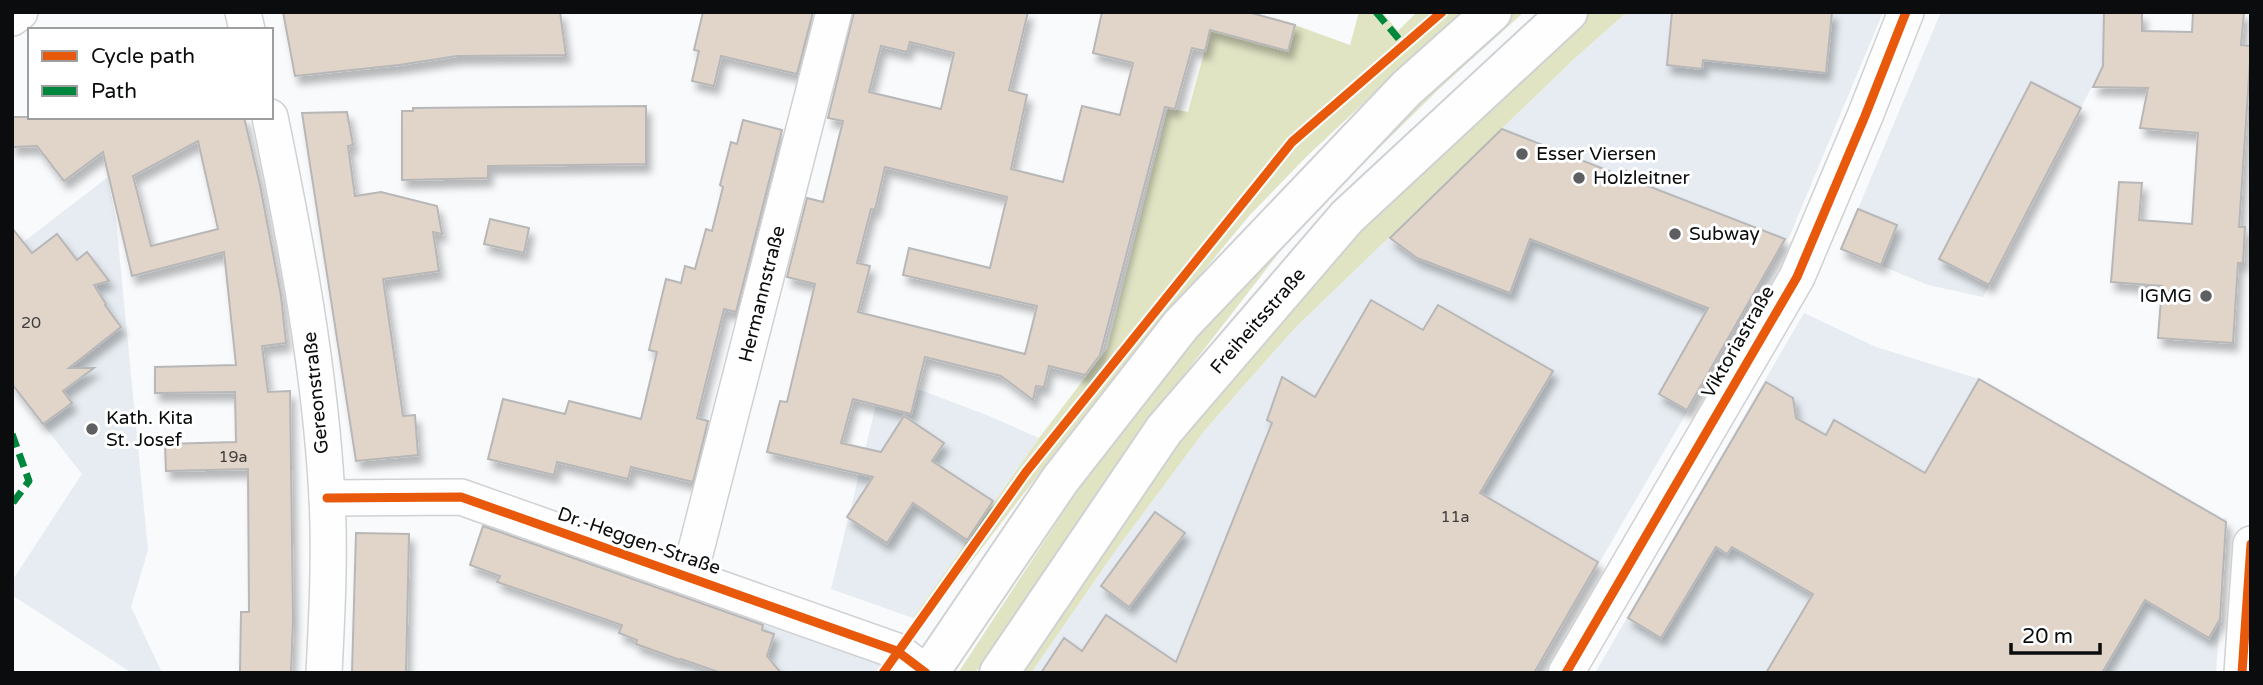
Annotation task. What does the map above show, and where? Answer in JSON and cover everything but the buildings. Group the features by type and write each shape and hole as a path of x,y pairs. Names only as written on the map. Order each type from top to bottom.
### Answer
{"main road":[{"path":"927,673 1060,480 1181,325 1407,88 1492,12"},
{"name":"Freiheitsstraße","path":"999,673 1164,430 1347,217 1568,12"}],"street":[{"path":"12,18 20,12"},
{"name":"Hermannstraße","path":"689,577 834,12"},
{"name":"Viktoriastraße","path":"1566,673 1797,277 1906,12"},
{"name":"Gereonstraße","path":"270,119 296,240 312,344 327,498 324,673"},
{"name":"Dr.-Heggen-Straße","path":"327,498 461,497 897,651 927,673"},
{"path":"2242,673 2251,544"}],"shaded area":[{"path":"1627,12 1883,12 1790,235 1535,673 1031,673 1116,550 1205,430 1296,327 1574,59"},
{"path":"1941,12 2104,12 2103,65 1983,297 1928,285 1841,249"},
{"name":"Kath. Kita St. Josef","path":"108,177 116,220 148,550 131,607 162,673 132,673 12,595 12,581 82,474 12,385 12,251"},
{"path":"1804,313 1876,347 1979,379 2222,518 2227,518 2216,673 1595,673"},
{"path":"918,389 1039,438 913,618 831,589 876,405 911,414"},
{"path":"766,620 884,661 876,673 748,673"}],"green space":[{"path":"1359,12 1382,12 1398,31 1417,12 1461,12 1306,157 1249,216 1078,423 936,608 913,618 1039,438 1107,349 1168,108 1188,112 1210,31 1288,51 1295,25 1350,45"},
{"path":"1508,12 1524,12 1440,88 1299,227 1164,401 975,673 958,673 1078,490 1146,396 1291,221"},
{"path":"1587,12 1627,12 1574,59 1296,327 1205,430 1116,550 1031,673 1015,673 1210,398 1350,236"}],"marked path":[{"path":"1376,12 1404,45"},
{"path":"12,434 29,481 12,504"}],"cycle path":[{"path":"883,673 1026,472 1292,142 1442,12"},
{"path":"1566,673 1797,277 1906,12"},
{"path":"327,498 461,497 897,651 926,673"},
{"path":"2242,673 2251,544"}],"place":[{"name":"Esser Viersen","path":"1522,154"},
{"name":"Holzleitner","path":"1579,178"},
{"name":"Subway","path":"1675,234"},
{"name":"IGMG","path":"2206,296"},
{"name":"Kath. Kita St. Josef","path":"92,429"}]}
